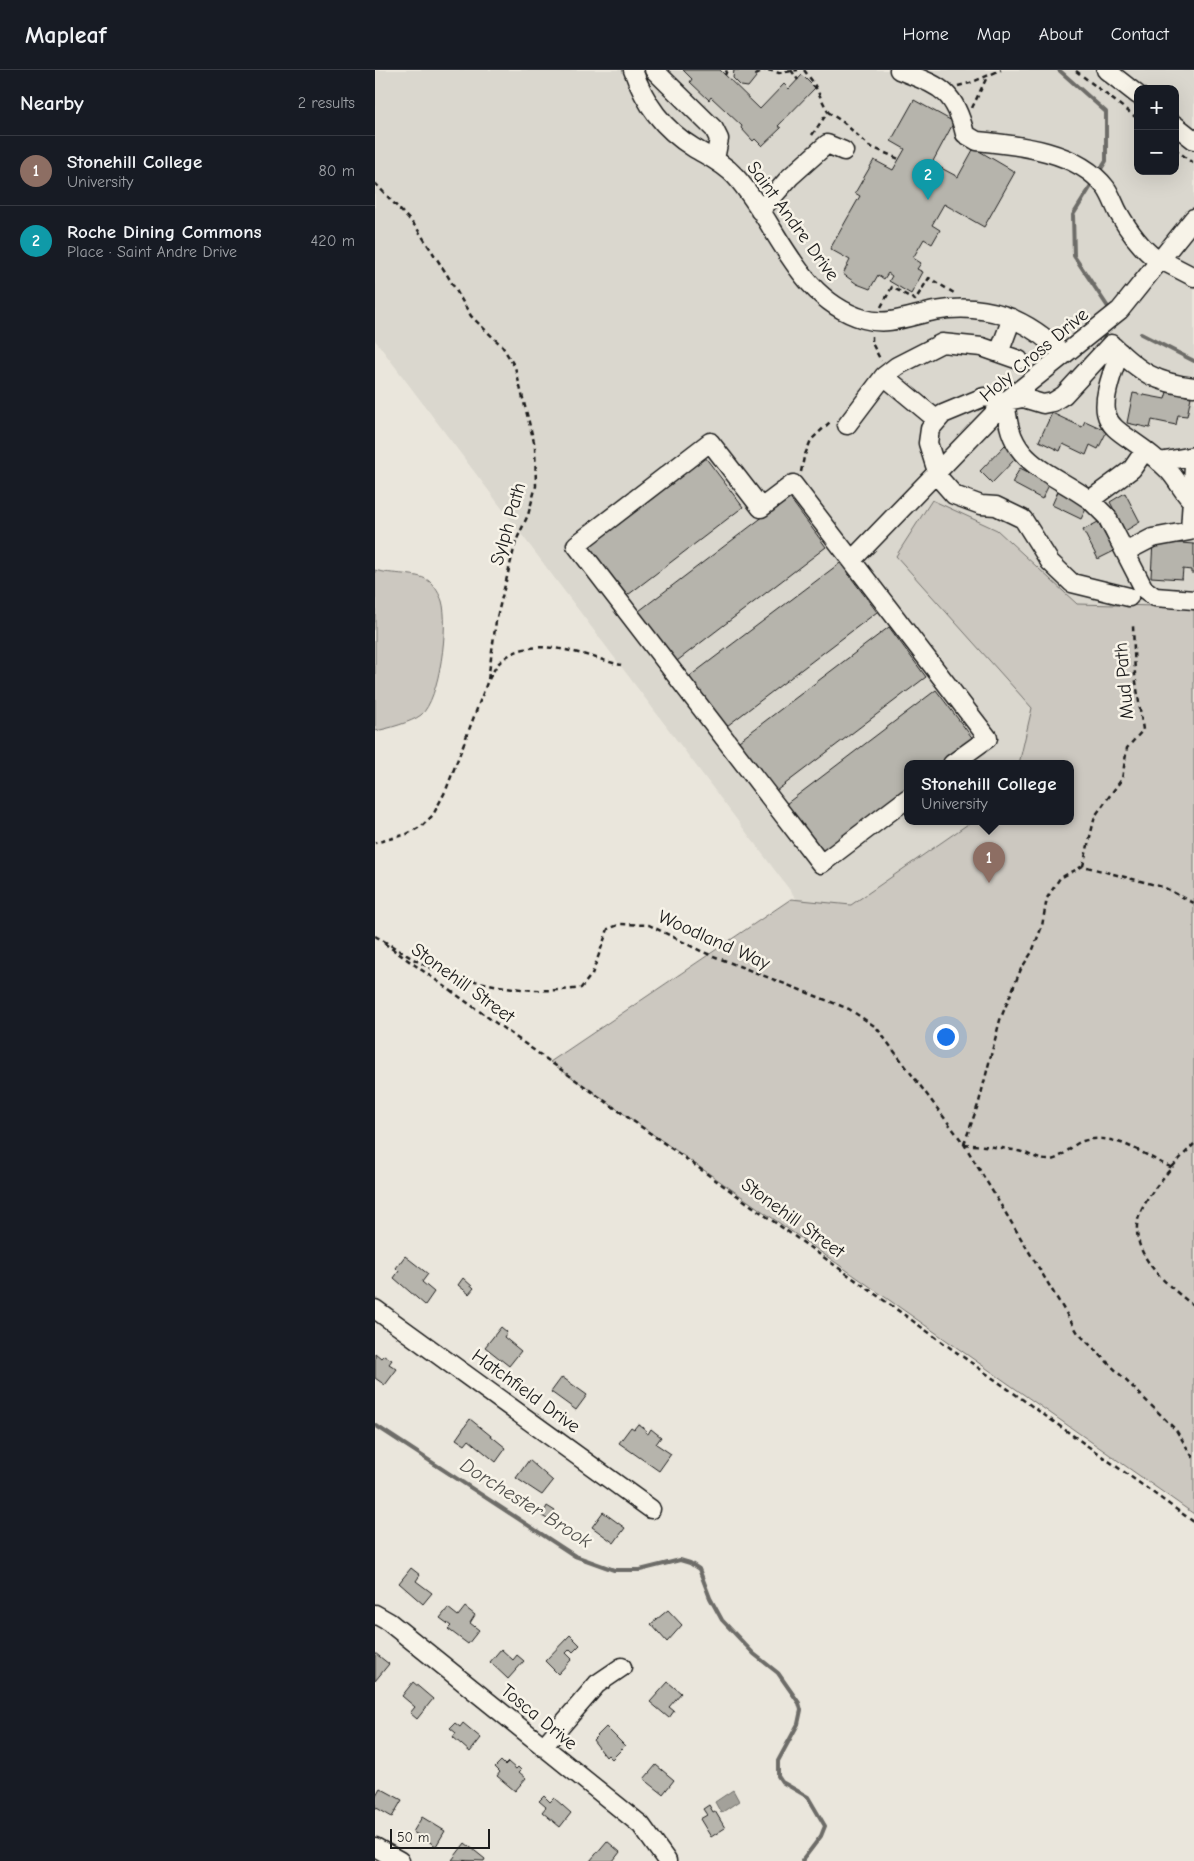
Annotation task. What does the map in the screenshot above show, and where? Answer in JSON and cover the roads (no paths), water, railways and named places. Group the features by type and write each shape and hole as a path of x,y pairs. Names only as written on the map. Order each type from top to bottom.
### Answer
{"street":[{"name":"Saint Andre Drive","path":"634,70 645,99 661,121 683,141 715,159 736,177 814,289 829,302 845,312 875,321 901,320 934,311 959,309 983,311 1012,318 1038,331 1064,356"},
{"path":"654,70 714,129 719,139 715,159"},
{"path":"899,70 922,78 943,89 954,104 966,136 977,141 1044,150 1066,159 1095,179 1139,241 1159,259 1194,277"},
{"path":"1107,70 1134,92"},
{"path":"1179,128 1194,140"},
{"path":"760,211 790,176 827,144 844,151"},
{"name":"Holy Cross Drive","path":"852,560 1006,401 1120,310 1159,259 1194,218"},
{"path":"999,353 1012,318"},
{"path":"1097,330 1143,372 1161,382 1194,387"},
{"path":"847,425 886,374 942,343 982,347 1019,360"},
{"path":"1116,348 1065,395 1053,402 1043,404 1023,398 1006,401 984,397 943,414 930,429 928,443 937,474 945,487 954,495 981,505 996,506 1023,518 1050,562 1072,583 1129,598"},
{"path":"1116,348 1105,400 1105,417 1122,435 1145,450 1169,470 1193,503"},
{"path":"886,374 937,420"},
{"path":"1006,401 1006,422 1015,444 1030,463 1091,500 1107,517 1144,590 1155,597 1194,600"},
{"path":"904,801 821,864 576,545 710,442 761,508 793,484 988,738 958,760"},
{"path":"1091,500 1132,469 1145,450"},
{"path":"1159,462 1194,456"},
{"path":"1125,552 1152,538 1188,532 1191,529 1194,466"},
{"name":"Hatchfield Drive","path":"375,1309 651,1509"},
{"name":"Tosca Drive","path":"375,1614 389,1622 641,1826 662,1859"},
{"path":"543,1747 597,1684 622,1667"},
{"path":"375,1847 400,1861"}],"waterway":[{"path":"1059,70 1106,112 1106,161 1099,172"},
{"path":"1093,183 1073,215 1074,256 1108,307"},
{"path":"1141,334 1194,361"},
{"name":"Dorchester Brook","path":"375,1425 575,1556 614,1570 640,1570 680,1560 690,1563 699,1569 710,1598 722,1620 754,1654 778,1673 799,1703 801,1710 798,1724 778,1761 778,1776 782,1782 808,1797 825,1826 821,1836 802,1861"}],"place":[{"name":"Roche Dining Commons","path":"928,200"},
{"name":"Stonehill College","path":"989,883"}]}
